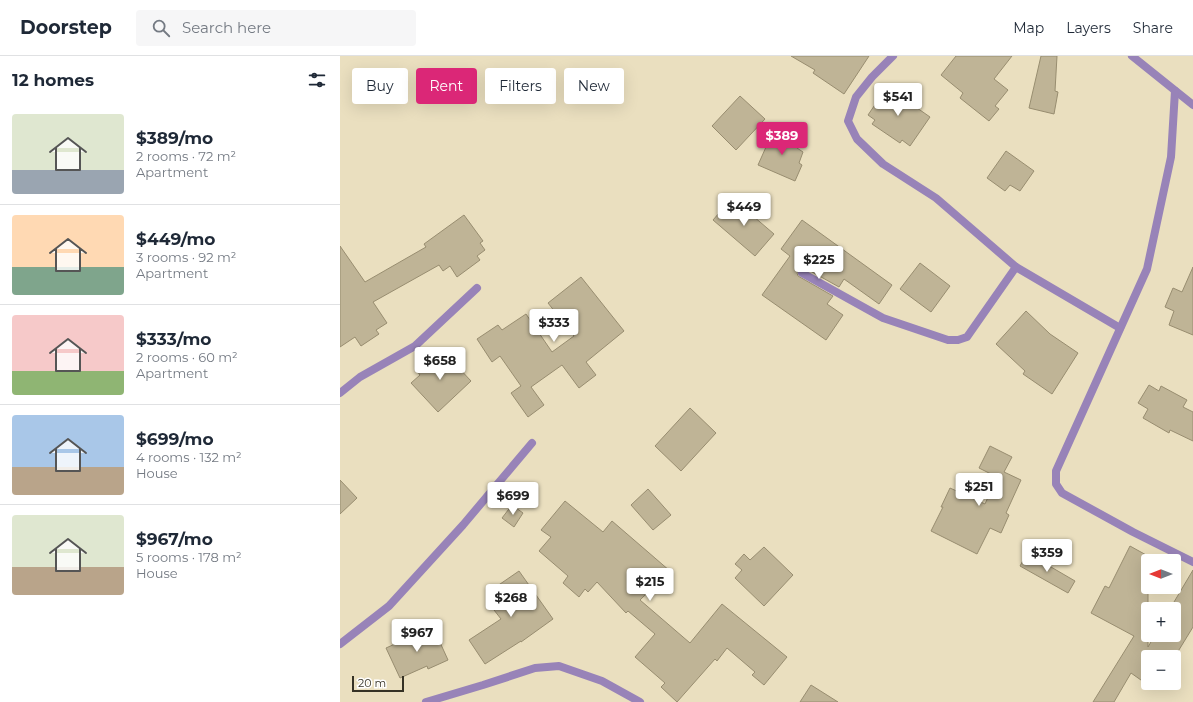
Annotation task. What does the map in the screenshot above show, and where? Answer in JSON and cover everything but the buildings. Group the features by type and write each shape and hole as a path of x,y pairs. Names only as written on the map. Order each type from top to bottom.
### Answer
{"street":[{"path":"892,56 856,97 848,121 857,139 883,164 936,198 1016,267 1120,328"},
{"path":"1132,56 1193,105"},
{"path":"1175,91 1171,157 1147,269 1056,471 1056,484 1062,493 1133,532 1193,562"},
{"path":"802,273 883,318 948,340 958,340 967,337 1016,267"},
{"path":"340,393 360,377 415,346 477,288"},
{"path":"340,644 389,606 463,525 532,443"},
{"path":"426,702 535,668 559,666 602,681 640,702"}]}
